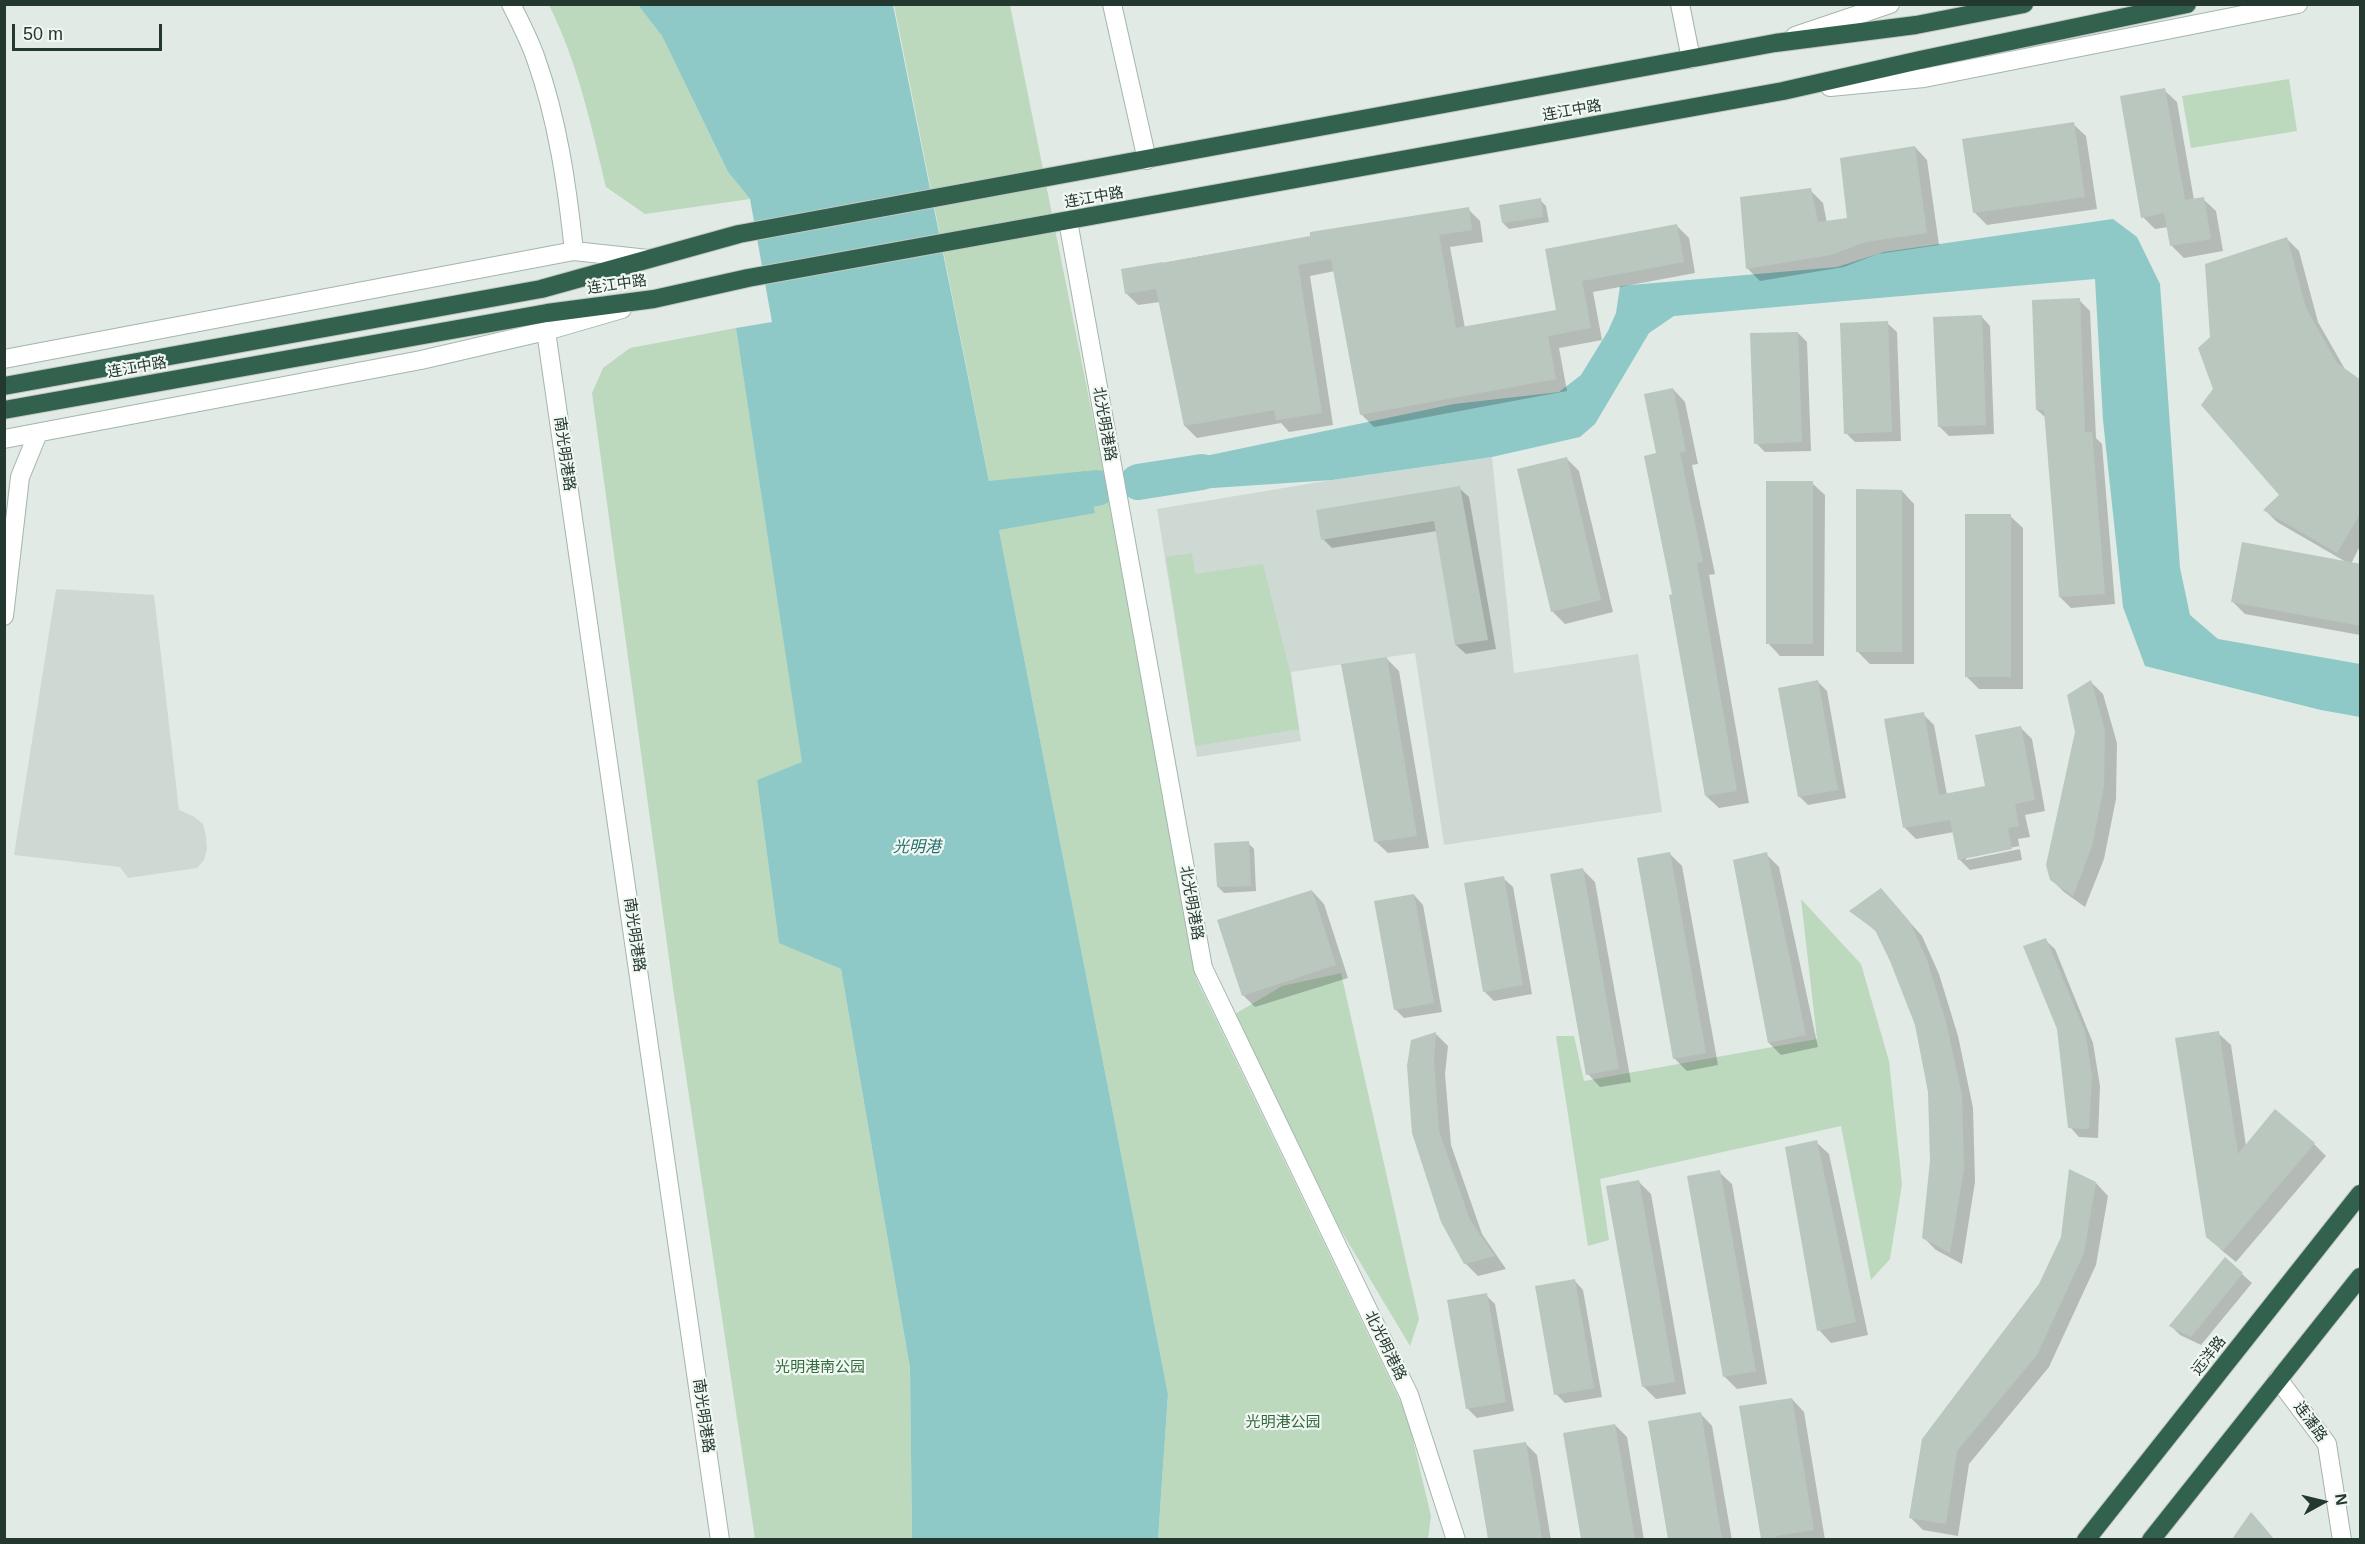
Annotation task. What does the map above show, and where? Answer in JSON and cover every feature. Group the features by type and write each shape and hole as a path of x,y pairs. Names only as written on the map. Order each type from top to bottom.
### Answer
{"highway":[{"name":"连江中路","path":"4,386 541,289 739,234 1775,43 1916,25 2024,4"},
{"name":"连江中路","path":"4,410 547,313 654,299 747,278 1783,91 2187,4"},
{"name":"远洋路","path":"2086,1539 2361,1194"},
{"path":"2151,1539 2361,1277"}],"street":[{"path":"511,4 535,56 551,106 574,251"},
{"path":"1112,4 1147,160"},
{"path":"1680,4 1690,59"},
{"path":"1775,43 1890,4"},
{"path":"1783,91 1924,78 2298,4"},
{"name":"北光明港路","path":"1068,221 1203,968 1409,1395 1456,1539"},
{"path":"4,359 574,251 648,259"},
{"path":"4,439 421,360 546,332 654,299"},
{"name":"南光明港路","path":"546,332 720,1539"},
{"path":"4,616 20,477 38,433"},
{"name":"连潘路","path":"2278,1379 2327,1444 2342,1539"}],"shaded area":[{"path":"1492,457 1514,673 1638,654 1662,812 1444,845 1415,653 1291,672 1301,741 1197,757 1157,509 1332,480"},
{"path":"56,589 154,595 179,810 193,816 203,824 206,837 207,849 204,860 197,868 128,878 120,867 14,855"}],"green space":[{"path":"549,5 638,5 662,36 728,172 750,199 645,214 606,187 576,72"},
{"name":"光明港公园","path":"894,5 1010,5 1100,453 1196,978 1407,1415 1431,1516 1428,1539 1158,1539 1168,1394"},
{"path":"2289,79 2297,131 2191,148 2182,96"},
{"name":"光明港南公园","path":"736,328 803,763 757,780 779,942 841,969 910,1368 912,1539 755,1539 674,995 592,393 603,368 630,348"},
{"path":"1192,553 1195,574 1263,564 1290,672 1299,729 1195,746 1166,557"},
{"path":"1801,899 1861,964 1889,1061 1902,1184 1890,1259 1871,1280 1841,1126 1600,1179 1609,1240 1588,1246 1556,1036 1574,1036 1584,1081 1817,1039"},
{"path":"1341,973 1419,1319 1410,1346 1339,1227 1235,1014 1282,986"}],"water":[{"name":"光明港","path":"638,5 893,5 989,481 1086,471 1095,513 999,530 1168,1394 1158,1539 912,1539 910,1368 841,969 779,943 757,780 802,762 736,328 772,322 750,199 728,172 662,36"},
{"path":"2113,219 2137,237 2160,284 2180,568 2190,615 2218,639 2360,664 2360,717 2321,710 2145,666 2123,607 2103,420 2095,279 1674,316 1649,333 1595,424 1580,437 1492,457 1332,480 1168,491 1153,480 1162,465 1454,404 1559,392 1581,375 1608,331 1616,313 1620,286 1837,267 1884,252"}],"building":[{"path":"2165,88 2185,200 2204,197 2211,239 2170,246 2164,213 2141,218 2120,96"},
{"path":"2074,122 2085,197 1973,213 1962,139"},
{"path":"1915,146 1927,233 1865,242 1831,255 1746,269 1740,197 1811,188 1818,222 1847,218 1840,158"},
{"path":"1541,198 1543,217 1502,223 1499,205"},
{"path":"1469,207 1472,230 1439,235 1456,328 1556,310 1545,249 1677,224 1684,262 1582,281 1591,328 1548,336 1556,379 1360,415 1331,259 1298,265 1322,413 1276,420 1274,410 1184,426 1156,289 1125,294 1121,269 1310,236 1310,232"},
{"path":"2287,237 2306,308 2337,363 2361,380 2361,512 2337,553 2263,510 2279,495 2201,405 2213,389 2198,348 2210,337 2205,264"},
{"path":"2080,298 2085,432 2092,432 2105,594 2059,597 2044,410 2036,410 2032,300"},
{"path":"1982,315 1986,425 1938,427 1933,317"},
{"path":"1888,321 1892,432 1844,434 1840,323"},
{"path":"1798,332 1802,442 1754,444 1750,333"},
{"path":"1673,388 1686,451 1680,453 1703,562 1697,563 1737,791 1705,796 1669,595 1672,594 1644,456 1656,453 1644,394"},
{"path":"1567,457 1601,600 1551,612 1517,469"},
{"path":"1766,481 1813,481 1813,644 1766,644"},
{"path":"1460,486 1488,640 1455,645 1434,521 1321,540 1316,510"},
{"path":"1856,489 1902,490 1902,652 1856,652"},
{"path":"1965,514 2011,514 2011,677 1965,677"},
{"path":"2242,542 2361,564 2361,626 2231,602"},
{"path":"1387,657 1417,836 1374,842 1341,664"},
{"path":"1818,680 1838,790 1798,797 1778,688"},
{"path":"2091,680 2105,730 2104,786 2092,846 2073,896 2050,880 2046,865 2075,732 2067,695"},
{"path":"1924,712 1939,795 1985,786 1975,735 2021,726 2035,800 2015,804 2019,826 2008,828 2012,849 1958,860 1950,820 1903,828 1884,719"},
{"path":"1249,841 1251,886 1217,887 1214,843"},
{"path":"1670,852 1706,1053 1673,1059 1637,858"},
{"path":"1767,852 1806,1035 1768,1043 1733,860"},
{"path":"1583,868 1619,1069 1586,1075 1550,874"},
{"path":"1504,876 1523,985 1483,992 1464,883"},
{"path":"1881,888 1910,922 1927,960 1946,1022 1962,1095 1964,1169 1950,1253 1922,1238 1930,1161 1928,1092 1915,1025 1875,930 1849,911"},
{"path":"1312,890 1336,965 1242,996 1217,920"},
{"path":"1414,894 1434,1003 1394,1010 1374,901"},
{"path":"2046,938 2085,1032 2092,1075 2089,1129 2068,1128 2057,1029 2023,946"},
{"path":"2219,1031 2238,1154 2275,1109 2315,1143 2223,1251 2206,1237 2175,1038"},
{"path":"1436,1032 1434,1061 1439,1131 1470,1220 1495,1256 1464,1264 1441,1222 1412,1133 1407,1066 1411,1040"},
{"path":"1817,1140 1856,1322 1817,1331 1785,1147"},
{"path":"2069,1169 2096,1182 2084,1253 2037,1355 1957,1451 1946,1524 1909,1518 1922,1439 2039,1284 2061,1237"},
{"path":"1720,1170 1756,1371 1723,1377 1687,1176"},
{"path":"1639,1180 1675,1382 1642,1387 1606,1186"},
{"path":"2225,1257 2243,1273 2191,1337 2169,1326"},
{"path":"1575,1279 1594,1388 1554,1395 1535,1286"},
{"path":"1487,1293 1506,1402 1466,1409 1447,1300"},
{"path":"1792,1398 1814,1530 1776,1536 1776,1539 1761,1539 1739,1406"},
{"path":"1701,1412 1722,1539 1668,1539 1648,1421"},
{"path":"1615,1424 1635,1539 1581,1539 1563,1433"},
{"path":"1526,1442 1542,1539 1488,1539 1473,1450"},
{"path":"2251,1512 2274,1539 2232,1539"}],"waterway":[{"path":"1138,482 1202,472"},
{"path":"1038,496 1097,488"}]}
